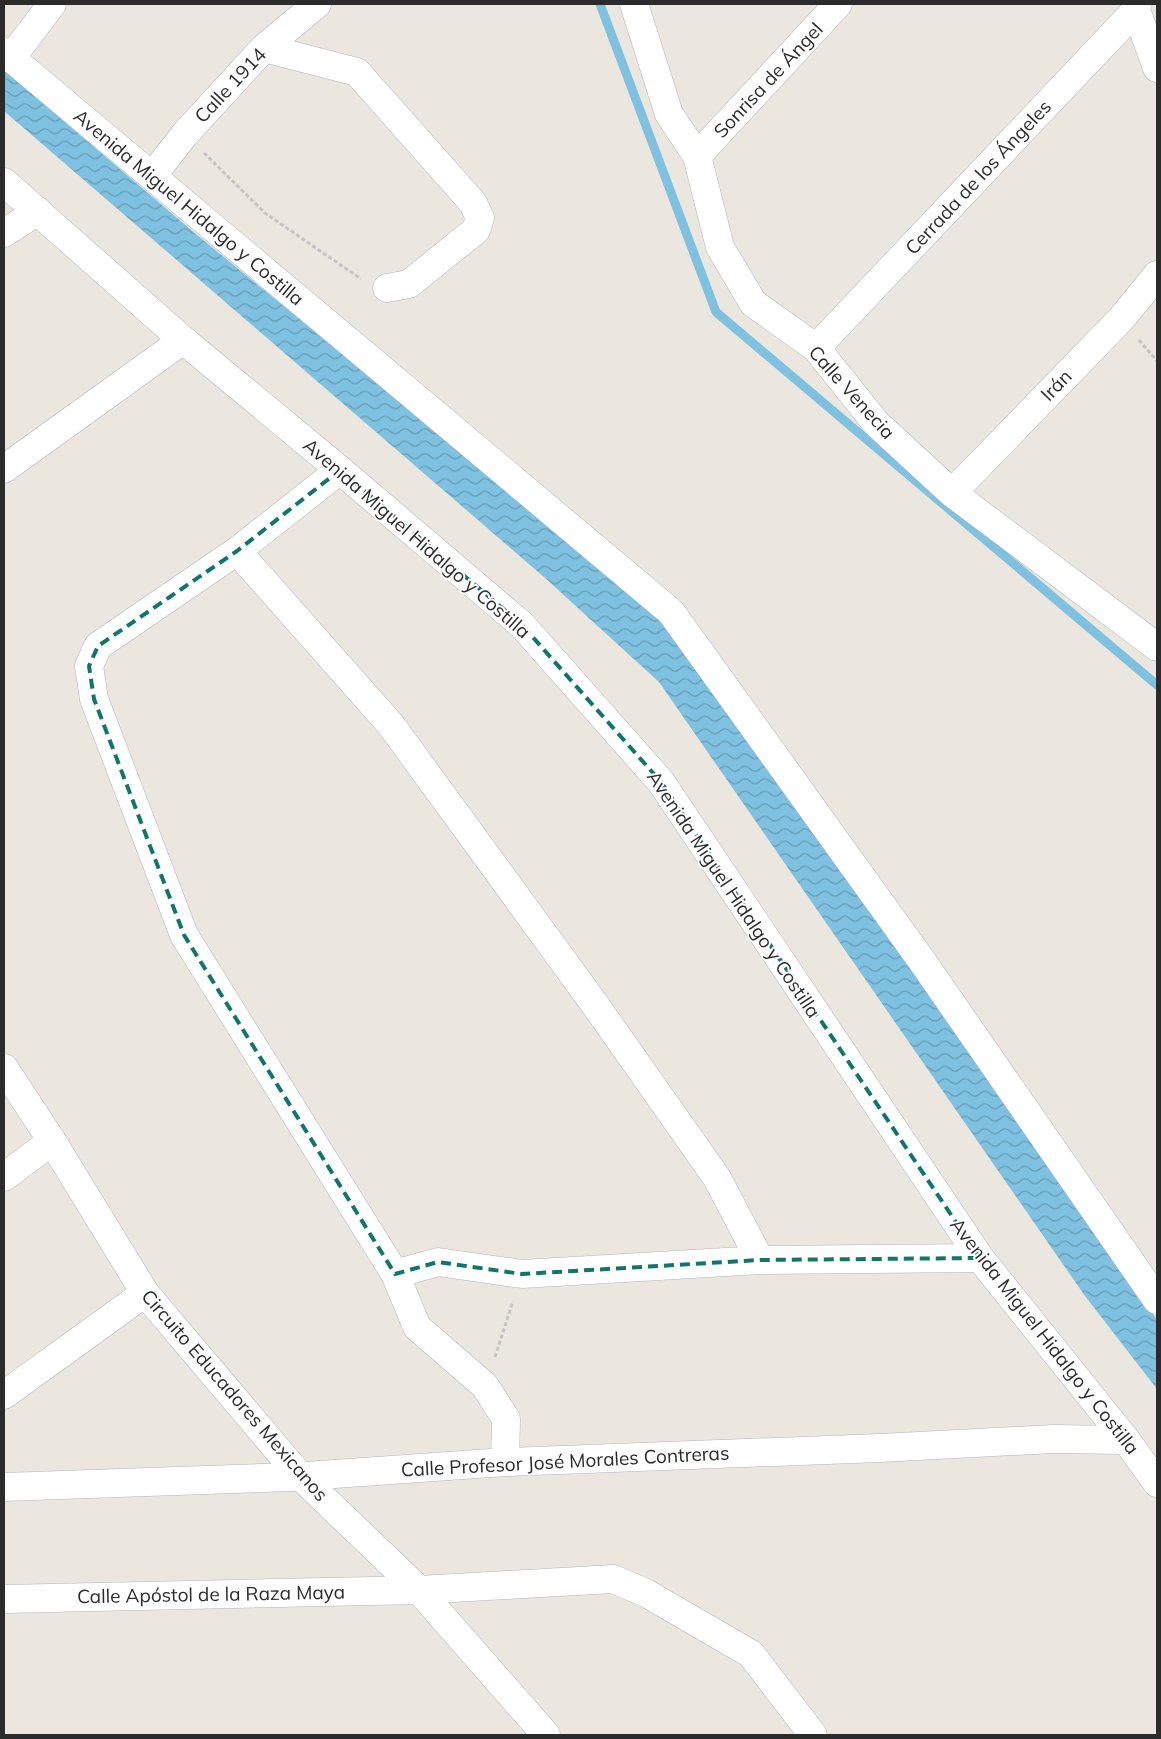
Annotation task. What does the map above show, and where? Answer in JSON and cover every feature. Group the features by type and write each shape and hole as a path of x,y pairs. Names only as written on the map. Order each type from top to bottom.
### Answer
{"street":[{"path":"8,55 52,4"},
{"name":"Calle 1914","path":"153,176 185,134 264,48 317,4"},
{"name":"Calle Venecia","path":"634,4 669,114 697,156 720,247 753,303 816,348 876,423 952,493 1157,647"},
{"name":"Sonrisa de Ángel","path":"697,156 838,4"},
{"path":"1137,7 1157,68"},
{"name":"Cerrada de los Ángeles","path":"816,348 1137,7"},
{"path":"264,48 357,72 473,203 480,218 476,230 409,284 387,288"},
{"name":"Avenida Miguel Hidalgo y Costilla","path":"8,55 672,612 922,961 1157,1300"},
{"name":"Avenida Miguel Hidalgo y Costilla","path":"4,182 183,340 340,470 522,625 661,782 980,1258 1126,1440 1157,1483"},
{"path":"4,234 38,211"},
{"name":"Irán","path":"952,493 1121,319 1157,275"},
{"path":"4,469 183,340"},
{"path":"340,470 237,551 98,646 89,666 94,699 184,935 395,1274 416,1327 485,1386 506,1419 505,1462"},
{"path":"237,551 391,725 596,1006 717,1178 760,1260"},
{"name":"Circuito Educadores Mexicanos","path":"4,1068 52,1142 144,1293 300,1476 419,1590 546,1735"},
{"path":"4,1177 52,1142"},
{"path":"395,1274 438,1262 522,1274 760,1260 980,1258"},
{"path":"4,1395 144,1293"},
{"name":"Calle Profesor José Morales Contreras","path":"4,1487 300,1476 505,1462 880,1448 1054,1439 1126,1440"},
{"name":"Calle Apóstol de la Raza Maya","path":"4,1599 419,1590 613,1579 646,1593 751,1654 813,1735"}],"path":[{"path":"185,134 265,213 363,281 387,288"},
{"path":"485,1386 522,1274"}],"highlighted area":[{"path":"340,470 522,625 661,782 980,1258 760,1260 522,1274 438,1262 395,1274 184,935 94,699 89,666 98,646 237,551"}],"water":[{"path":"4,70 197,235 660,615 774,768 1157,1320 1157,1389 1085,1296 659,682 544,577 4,111"}],"waterway":[{"path":"600,4 716,312 1157,685"}]}
